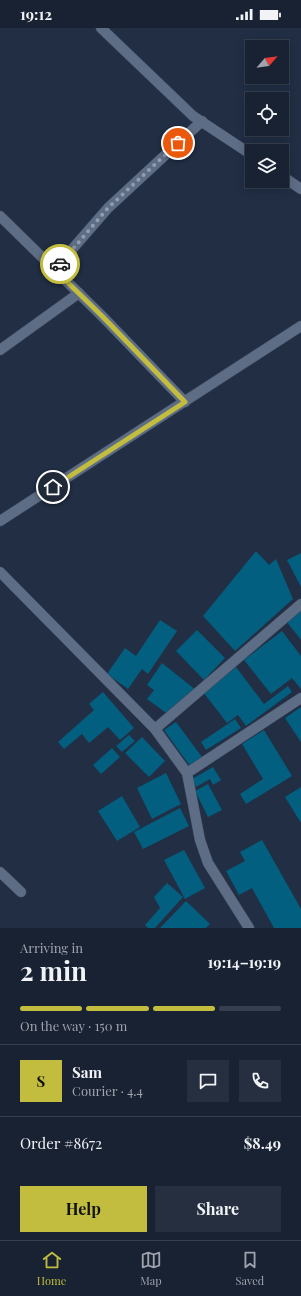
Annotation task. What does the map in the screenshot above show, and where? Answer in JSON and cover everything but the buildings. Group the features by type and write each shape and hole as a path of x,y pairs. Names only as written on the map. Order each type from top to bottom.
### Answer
{"street":[{"path":"101,28 193,116 245,151"},
{"path":"55,270 108,208 202,121"},
{"path":"289,181 301,189"},
{"path":"0,216 79,293 185,402"},
{"path":"0,350 79,293"},
{"path":"0,521 301,326"},
{"path":"0,572 155,729 187,772 200,840 208,863 249,928"},
{"path":"155,729 301,604"},
{"path":"187,772 301,698"},
{"path":"0,872 21,892"}],"way so far":[{"path":"60,264 108,208 178,143"}],"route":[{"path":"53,487 185,402 102,316 55,270 60,264"}]}
